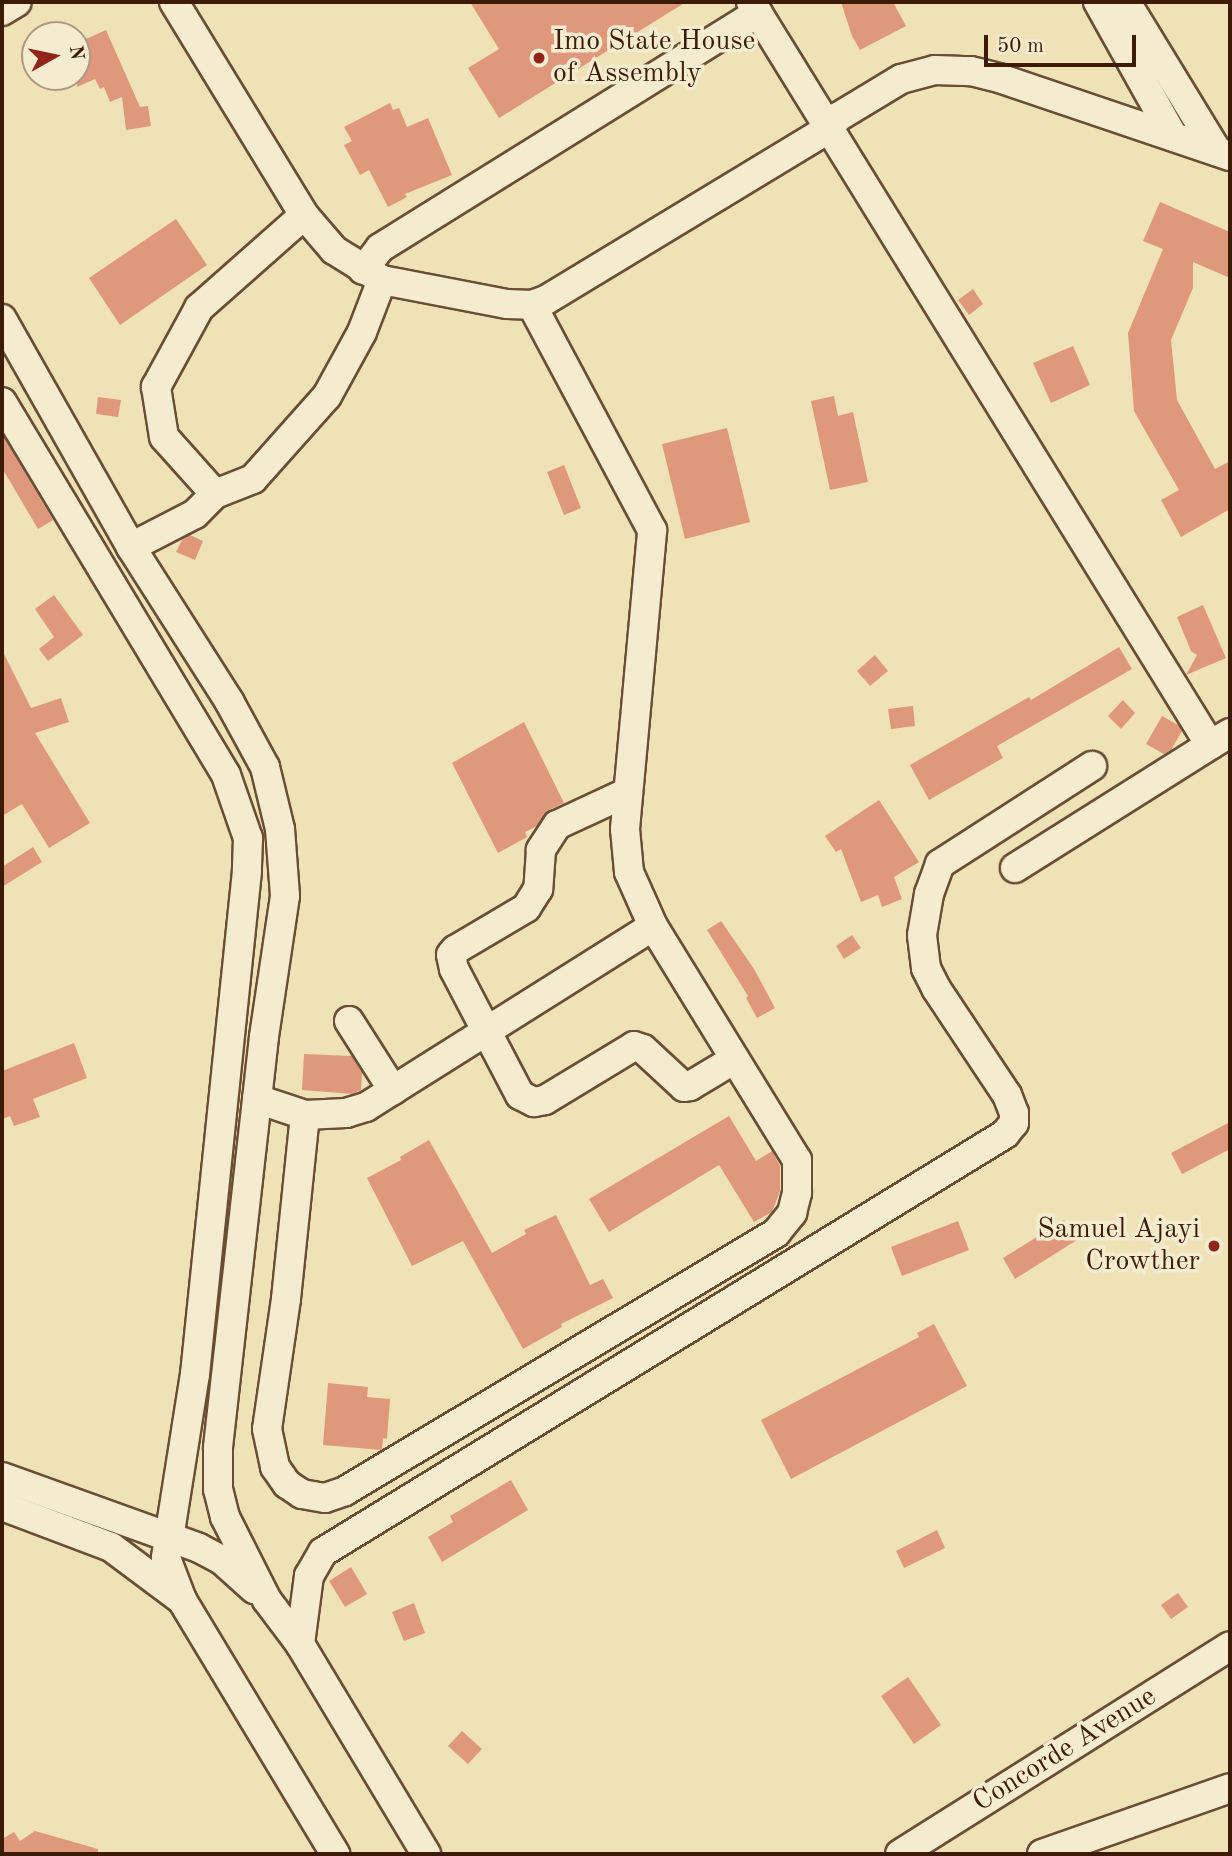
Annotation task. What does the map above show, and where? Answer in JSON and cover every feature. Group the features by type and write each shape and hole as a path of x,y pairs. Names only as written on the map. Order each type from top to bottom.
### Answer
{"street":[{"path":"2,11 17,2"},
{"path":"175,2 304,215 334,250 373,275 507,304 533,305 546,300 828,128 838,117 901,79 935,70 971,71 1223,154"},
{"path":"1098,2 1173,136"},
{"path":"1126,2 1223,154"},
{"path":"131,547 195,514 215,494 253,479 327,396 362,332 380,248 754,7 828,128 1220,739 1015,868"},
{"path":"215,494 164,437 156,387 199,308 304,215"},
{"path":"305,1115 286,1299 267,1429 275,1467 287,1484 302,1494 325,1498 345,1491 776,1233 792,1213 797,1193 797,1160 653,926 629,872 625,829 652,530 533,305"},
{"path":"2,319 131,547 229,701 265,767 281,830 285,896 257,1099 218,1447 218,1489 225,1517 267,1600 300,1644 426,1854"},
{"path":"2,402 220,765 240,806 248,838 247,871 195,1374 166,1558 182,1600 335,1854"},
{"path":"300,1644 309,1576 323,1552 1005,1134 1014,1123 1014,1113 1007,1095 936,988 926,968 922,935 929,894 940,864 1092,766"},
{"path":"628,792 557,825 541,850 538,889 526,908 451,955 454,970 520,1094 534,1102 545,1100 634,1046 643,1049 684,1087 735,1059"},
{"path":"240,806 273,799"},
{"path":"257,1099 305,1115 346,1113 366,1107 653,926"},
{"path":"349,1021 393,1090"},
{"path":"2,1477 169,1535 223,1561 267,1600"},
{"path":"2,1506 111,1547 182,1600"},
{"name":"Concorde Avenue","path":"900,1854 1230,1646"},
{"path":"1042,1854 1230,1788"}],"building":[{"name":"Imo State House of Assembly","path":"470,2 686,2 499,118 468,68 499,49"},
{"path":"841,2 893,2 906,26 860,50 852,36"},
{"path":"106,30 140,107 148,106 151,126 126,130 122,97 110,102 104,87 100,89 95,79 91,81 91,37"},
{"path":"390,103 393,110 399,108 407,127 428,118 452,175 405,194 407,197 388,207 369,170 360,175 344,145 352,141 344,127"},
{"path":"1160,202 1230,232 1230,278 1193,262 1193,288 1171,340 1177,400 1215,469 1230,461 1230,509 1181,537 1161,500 1179,490 1134,411 1128,333 1163,249 1143,241"},
{"path":"176,219 207,265 120,325 89,278"},
{"path":"973,289 983,304 969,315 958,300"},
{"path":"1073,346 1090,385 1051,403 1033,363"},
{"path":"834,396 838,416 853,412 868,482 830,490 811,401"},
{"path":"98,397 121,400 118,417 96,414"},
{"path":"727,428 750,522 685,539 662,444"},
{"path":"2,434 53,520 38,529 2,468"},
{"path":"564,465 581,508 564,515 547,472"},
{"path":"190,535 203,541 195,560 176,552 182,540"},
{"path":"54,595 83,635 48,661 39,649 54,637 35,609"},
{"path":"1203,605 1226,658 1186,675 1197,655 1191,651 1177,617"},
{"path":"1119,647 1132,669 997,746 1003,758 929,800 910,765 1029,697 1031,700"},
{"path":"2,650 31,708 61,698 69,722 35,733 90,823 49,848 22,804 2,816"},
{"path":"875,655 888,671 870,686 857,671"},
{"path":"1123,700 1135,713 1121,729 1108,716"},
{"path":"913,706 915,726 891,729 888,709"},
{"path":"1162,716 1178,725 1182,731 1171,750 1164,754 1146,744"},
{"path":"524,722 564,803 549,810 537,826 525,832 527,837 498,853 452,763"},
{"path":"879,800 919,862 894,877 902,899 882,907 878,895 861,902 841,849 836,852 825,836"},
{"path":"33,847 42,862 2,887 2,867"},
{"path":"721,921 754,969 775,1008 757,1018 746,998 748,996 707,930"},
{"path":"852,935 861,948 844,959 836,946"},
{"path":"74,1043 87,1078 33,1099 40,1117 14,1126 10,1116 2,1119 2,1071"},
{"path":"304,1054 352,1056 362,1073 361,1090 353,1094 302,1090"},
{"path":"729,1116 756,1161 772,1151 780,1166 780,1191 772,1212 754,1222 719,1165 609,1232 589,1199"},
{"path":"1230,1122 1230,1149 1182,1174 1171,1153"},
{"path":"429,1140 492,1253 526,1234 524,1230 556,1215 590,1285 603,1279 613,1298 561,1324 562,1327 523,1349 463,1241 412,1266 367,1178 401,1160 400,1157"},
{"path":"1064,1220 1077,1240 1015,1279 1003,1258"},
{"path":"958,1221 969,1250 902,1276 891,1247"},
{"path":"934,1324 967,1386 791,1479 761,1420 919,1337 917,1333"},
{"path":"328,1383 368,1387 367,1397 390,1399 387,1439 383,1438 382,1450 323,1445"},
{"path":"511,1480 528,1510 442,1562 428,1537 453,1522 450,1516"},
{"path":"937,1530 945,1548 904,1568 896,1551"},
{"path":"351,1567 367,1594 345,1607 329,1581"},
{"path":"1178,1593 1188,1607 1171,1619 1161,1605"},
{"path":"414,1603 425,1633 404,1641 392,1612"},
{"path":"908,1677 941,1725 914,1744 881,1696"},
{"path":"462,1731 482,1749 468,1764 448,1746"},
{"path":"35,1831 98,1849 98,1854 2,1854 2,1839 14,1832 20,1841"}],"place":[{"name":"Imo State House of Assembly","path":"539,58"},
{"name":"Samuel Ajayi Crowther","path":"1214,1246"}]}
